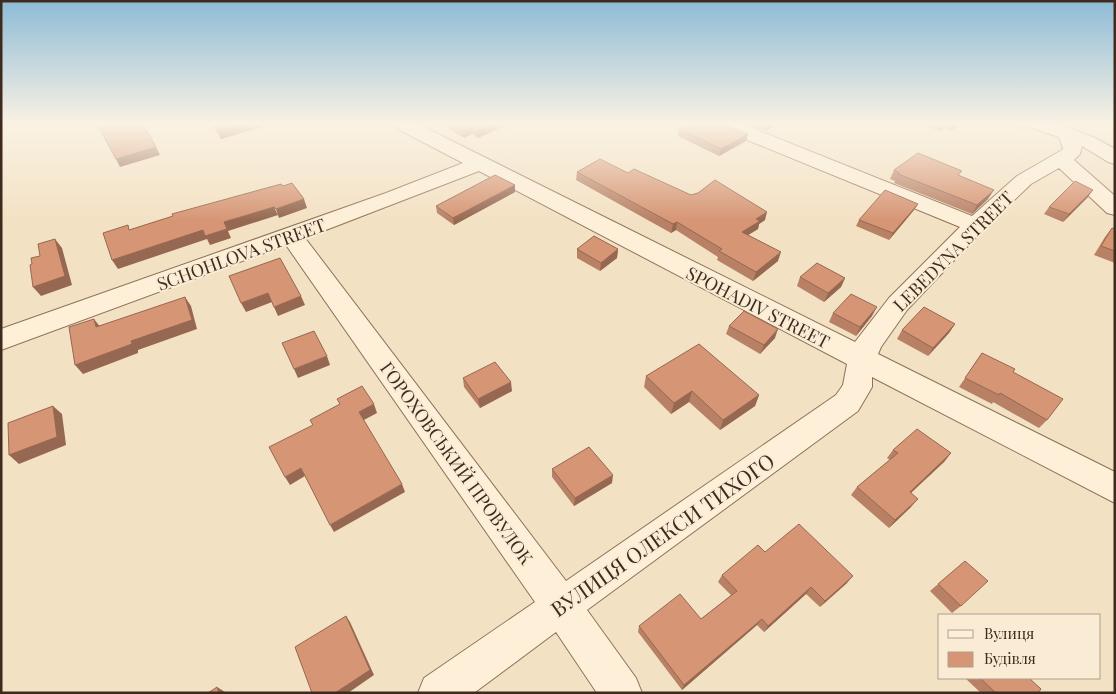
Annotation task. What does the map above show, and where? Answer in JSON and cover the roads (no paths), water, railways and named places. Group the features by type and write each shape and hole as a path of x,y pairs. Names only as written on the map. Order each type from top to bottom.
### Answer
{"street":[{"name":"SPOHADIV STREET","path":"465,156 1115,488"},
{"path":"806,156 975,224"},
{"name":"LEBEDYNA STREET","path":"863,361 868,344 898,304 975,224 1024,180 1064,156"},
{"path":"1060,158 1115,208"},
{"name":"SCHOHLOVA STREET","path":"1,340 291,236 479,164"},
{"name":"ГОРОХОВСЬКИЙ ПРОВУЛОК","path":"291,236 561,606 621,693"},
{"name":"ВУЛИЦЯ ОЛЕКСИ ТИХОГО","path":"439,693 847,403 857,388 858,371 863,361"}]}
